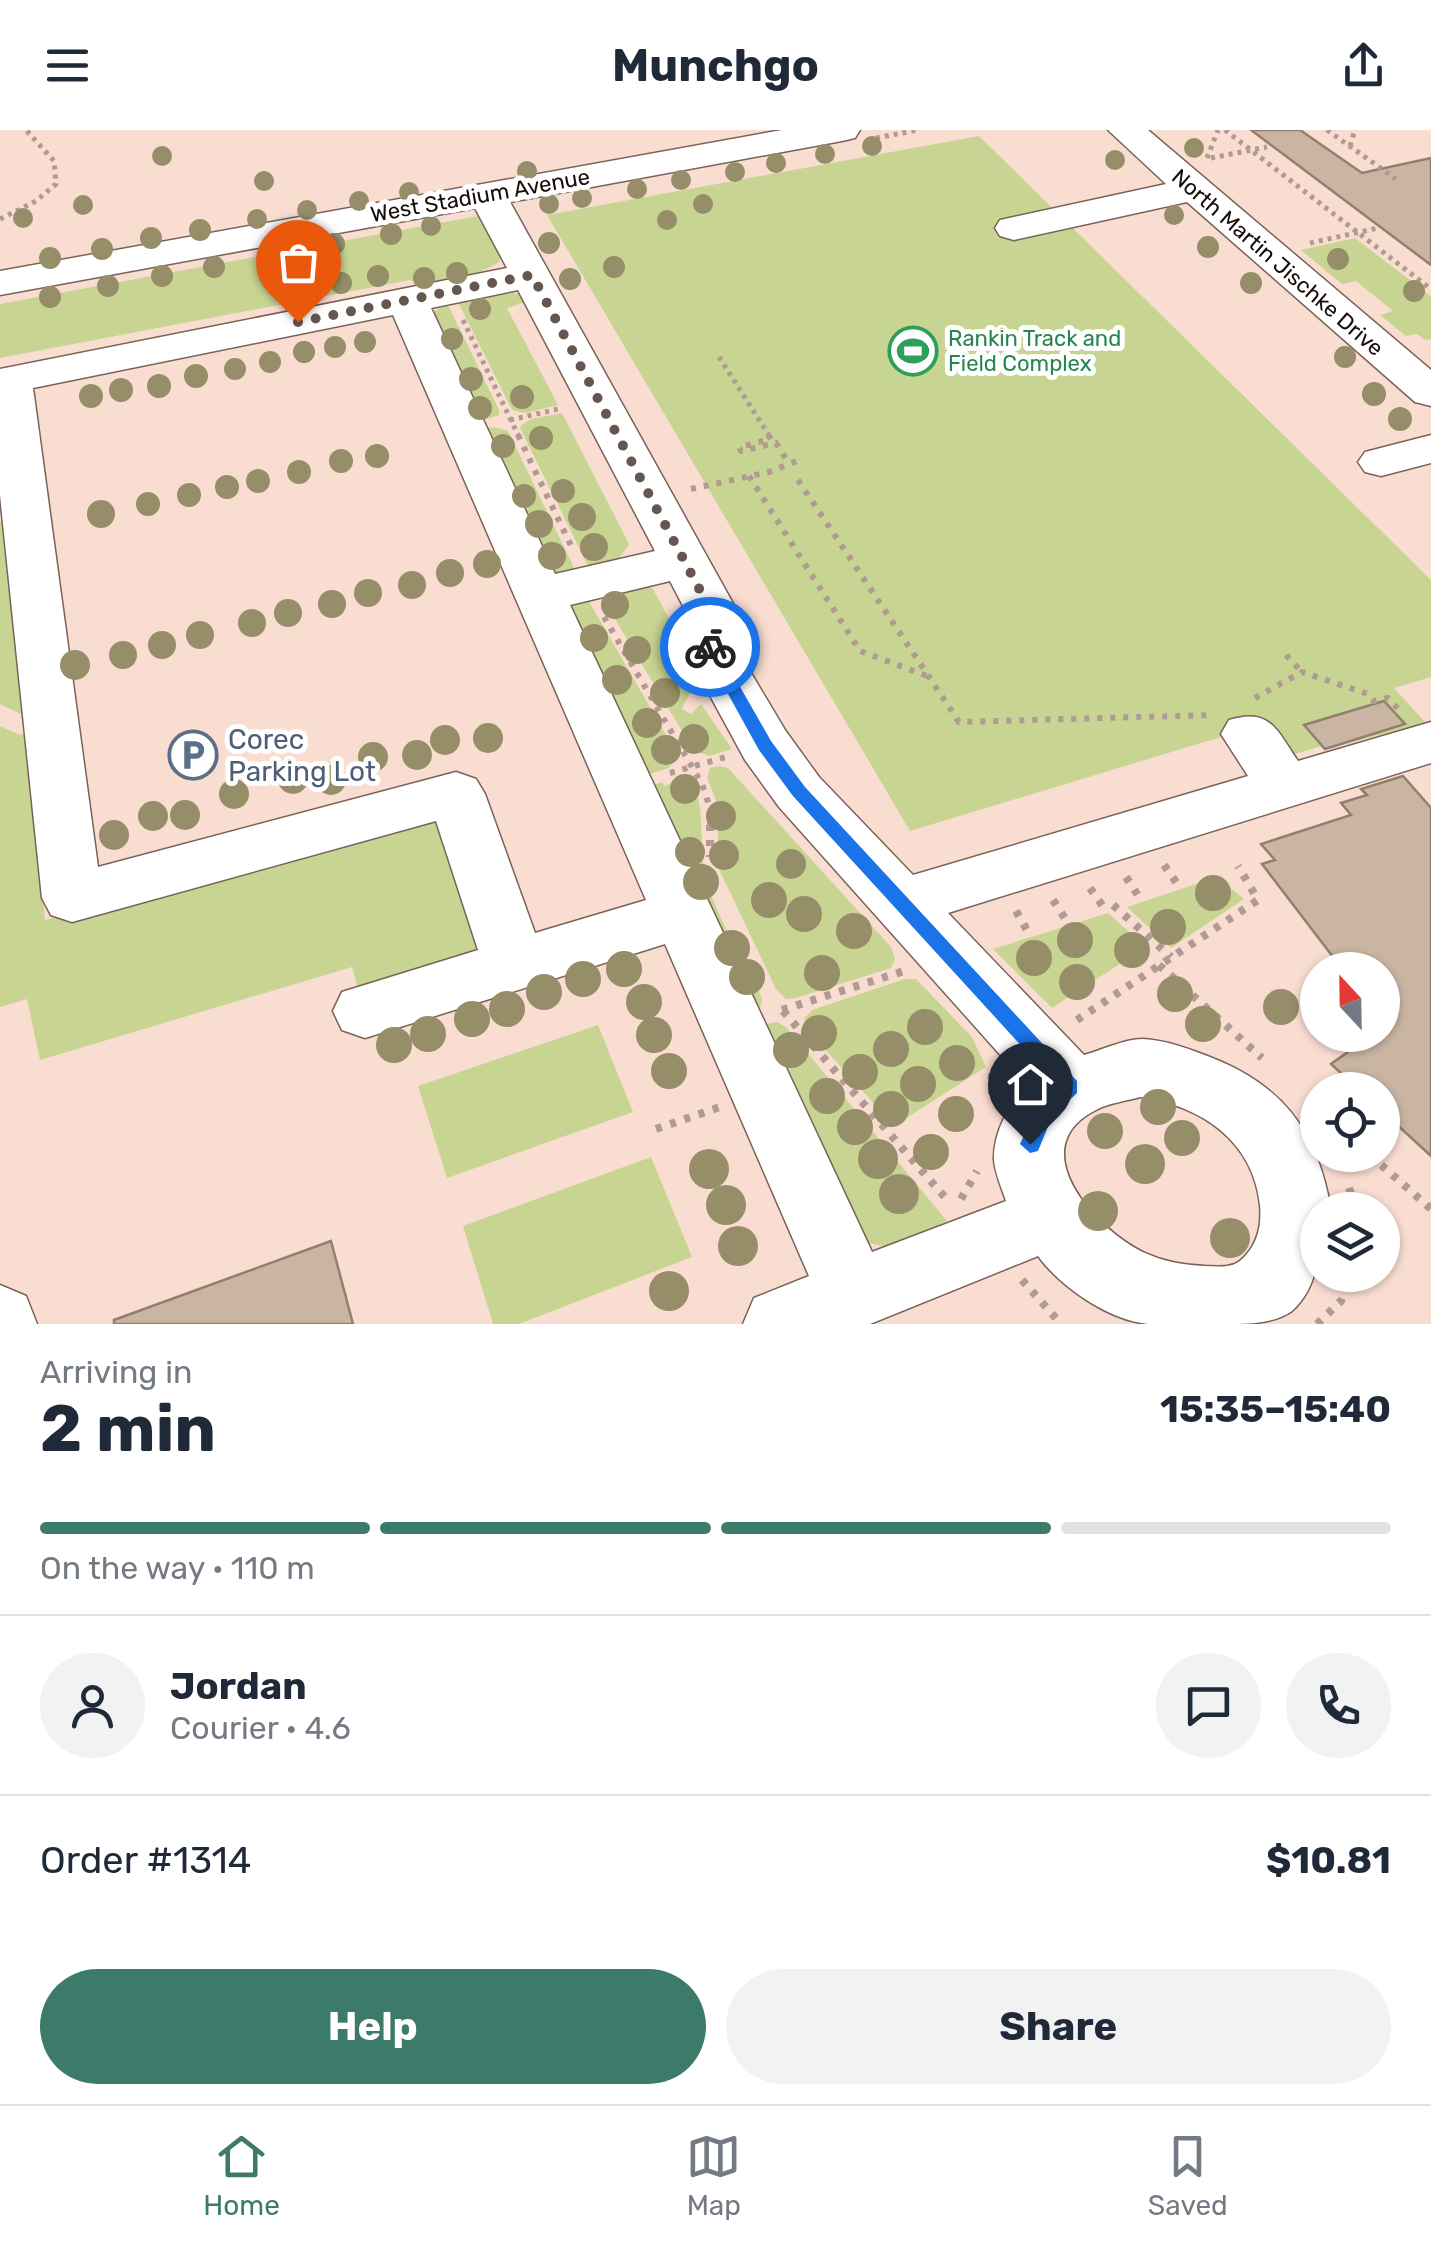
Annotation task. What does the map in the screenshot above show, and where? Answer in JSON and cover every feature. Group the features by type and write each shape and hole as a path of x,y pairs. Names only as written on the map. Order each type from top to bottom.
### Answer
{"street":[{"name":"West Stadium Avenue","path":"0,283 838,130"},
{"name":"North Martin Jischke Drive","path":"1126,130 1198,170 1431,394"},
{"path":"1014,228 1198,170"},
{"path":"487,194 719,626 709,646 765,746 799,792 904,902 1067,1058 1102,1072 1140,1068 1178,1073 1216,1088 1248,1111 1274,1140 1291,1173 1298,1209 1294,1243 1278,1274 1251,1298 1215,1312 1174,1313 1132,1303 1094,1283 1062,1255 1030,1250 854,1294 780,1324"},
{"path":"515,966 456,794 72,898 5,381 532,275"},
{"path":"428,296 560,582 625,786 697,894 764,1012 764,1093 854,1294"},
{"path":"1381,462 1431,450"},
{"path":"560,582 684,560"},
{"path":"1238,718 1285,786"},
{"path":"904,902 1285,786 1421,733"},
{"path":"365,1011 515,966 697,894"},
{"path":"1030,1250 1030,1144 1067,1058"}],"path":[{"path":"0,219 51,191 60,178 60,166 52,152 26,130"},
{"path":"1198,170 1218,130"},
{"path":"1225,130 1431,289"},
{"path":"1327,130 1396,179"},
{"path":"1350,146 1355,130"},
{"path":"1198,170 1267,147"},
{"path":"1294,247 1378,228"},
{"path":"428,296 560,582"},
{"path":"719,357 771,439 738,447 741,451 776,443 788,462"},
{"path":"487,425 558,409"},
{"path":"707,486 769,472 802,459"},
{"path":"750,476 860,651 927,676"},
{"path":"798,480 959,722 1238,718 1302,672"},
{"path":"602,611 693,767 710,808 697,894"},
{"path":"1286,655 1302,672 1368,694 1374,701 1388,698 1421,733"},
{"path":"625,786 765,746"},
{"path":"1067,1058 1159,966 1258,900 1238,866"},
{"path":"1113,905 1171,958"},
{"path":"919,966 764,1012 955,1210"},
{"path":"1159,966 1275,1070"},
{"path":"656,1128 764,1093"},
{"path":"1389,1172 1431,1209"},
{"path":"1030,1250 1061,1324"},
{"path":"1317,1324 1341,1301 1345,1292"}],"green space":[{"name":"Rankin Track and Field Complex","path":"979,136 1431,580 1431,677 1394,688 1426,723 1258,765 1231,734 910,831 547,215"},
{"path":"478,216 502,254 491,267 468,275 430,283 410,280 0,358 0,304"},
{"path":"1355,238 1431,296 1431,339 1417,334 1406,336 1380,315 1393,311 1356,281 1342,284 1301,250"},
{"path":"523,294 525,302 507,308 558,405 525,413 512,410 458,302"},
{"path":"448,305 499,415 481,421 430,313"},
{"path":"562,413 629,544 617,562 589,568 521,430 520,426 531,419"},
{"path":"484,429 508,431 576,572 562,574 547,569"},
{"path":"4,521 23,684 19,687 21,714 0,704 0,522"},
{"path":"639,584 653,589 699,674 682,709 691,714 701,704 732,749 709,756 694,751 600,594"},
{"path":"587,598 677,754 669,768 640,777 568,606"},
{"path":"0,726 20,735 28,733 45,920 436,814 481,946 472,954 358,988 352,967 40,1060 27,999 0,1007"},
{"path":"710,768 728,768 891,947 895,959 891,968 796,998 786,999 776,989 718,867 718,806 707,777"},
{"path":"678,779 694,785 711,892 762,998 761,1006 751,1011 648,787 662,782 665,786"},
{"path":"1217,877 1244,899 1171,948 1127,907"},
{"path":"1108,913 1146,947 1052,1008 993,949"},
{"path":"905,979 916,979 972,1037 986,1067 894,1126 806,1028 804,1019 812,1010"},
{"path":"777,1022 786,1027 947,1221 891,1247 867,1243 755,1026"},
{"path":"598,1025 633,1112 447,1178 418,1086"},
{"path":"651,1157 692,1257 519,1324 493,1324 463,1226"}],"building":[{"path":"1251,130 1300,130 1362,173 1431,158 1431,265"},
{"path":"1384,701 1405,724 1325,749 1304,725"},
{"path":"1403,776 1431,808 1431,1156 1400,1128 1400,1072 1340,1072 1331,1064 1348,1052 1400,1052 1400,952 1329,952 1262,864 1275,860 1261,844 1351,815 1341,803 1367,795 1361,789"},
{"path":"331,1241 353,1324 114,1324 114,1320"}],"way so far":[{"path":"298,322 532,275 719,626 710,647"}],"place":[{"name":"Rankin Track and Field Complex","path":"913,351"},
{"name":"Corec Parking Lot","path":"193,755"}],"route":[{"path":"710,647 765,746 799,792 1070,1087 1045,1111 1030,1144"}]}
